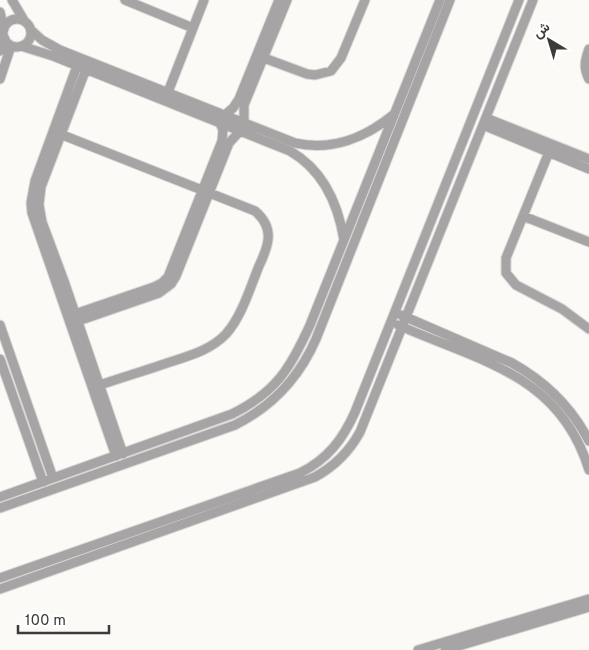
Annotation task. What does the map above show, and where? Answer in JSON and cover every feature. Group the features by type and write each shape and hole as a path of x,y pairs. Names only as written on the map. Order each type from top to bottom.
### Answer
{"street":[{"path":"12,0 28,26 29,40 21,46"},
{"path":"125,0 193,28"},
{"path":"168,92 204,0"},
{"path":"222,119 233,108 239,98 279,0"},
{"path":"77,318 154,287 170,273 228,143 242,127 244,105 287,0"},
{"path":"264,58 307,74 315,75 331,71 341,58 364,0"},
{"path":"0,497 232,414 255,401 275,384 285,372 301,345 440,0"},
{"path":"0,508 235,425 261,410 289,384 303,366 316,339 450,0"},
{"path":"0,578 291,476 312,467 333,450 348,428 519,0"},
{"path":"0,589 303,482 327,471 346,454 360,432 533,0"},
{"path":"0,12 8,42 0,79"},
{"path":"4,29 7,23 19,19 42,40 60,50 168,92 222,119"},
{"path":"8,42 222,119 290,151 310,164 331,196 337,210 344,240"},
{"path":"0,51 8,42"},
{"path":"589,49 584,66 589,79"},
{"path":"81,68 41,186 39,205 42,222 100,385 120,455"},
{"path":"81,68 35,181 31,202 32,213 120,455"},
{"path":"242,127 295,143 317,146 340,143 362,135 395,114"},
{"path":"205,192 223,137 222,119"},
{"path":"484,121 549,152 589,168"},
{"path":"484,121 589,159"},
{"path":"60,134 255,211 261,216 268,230 269,238 266,252 237,318 219,341 203,351 100,385"},
{"path":"549,152 506,258 506,273 516,285 562,309 589,329"},
{"path":"523,216 589,242"},
{"path":"393,317 406,317 512,363 528,372 543,383 566,406 579,423 589,441"},
{"path":"393,317 402,326 508,372 537,390 550,402 572,430 589,470"},
{"path":"0,325 53,478"},
{"path":"0,358 43,482"},
{"path":"418,650 589,599"},
{"path":"445,650 589,607"}]}
